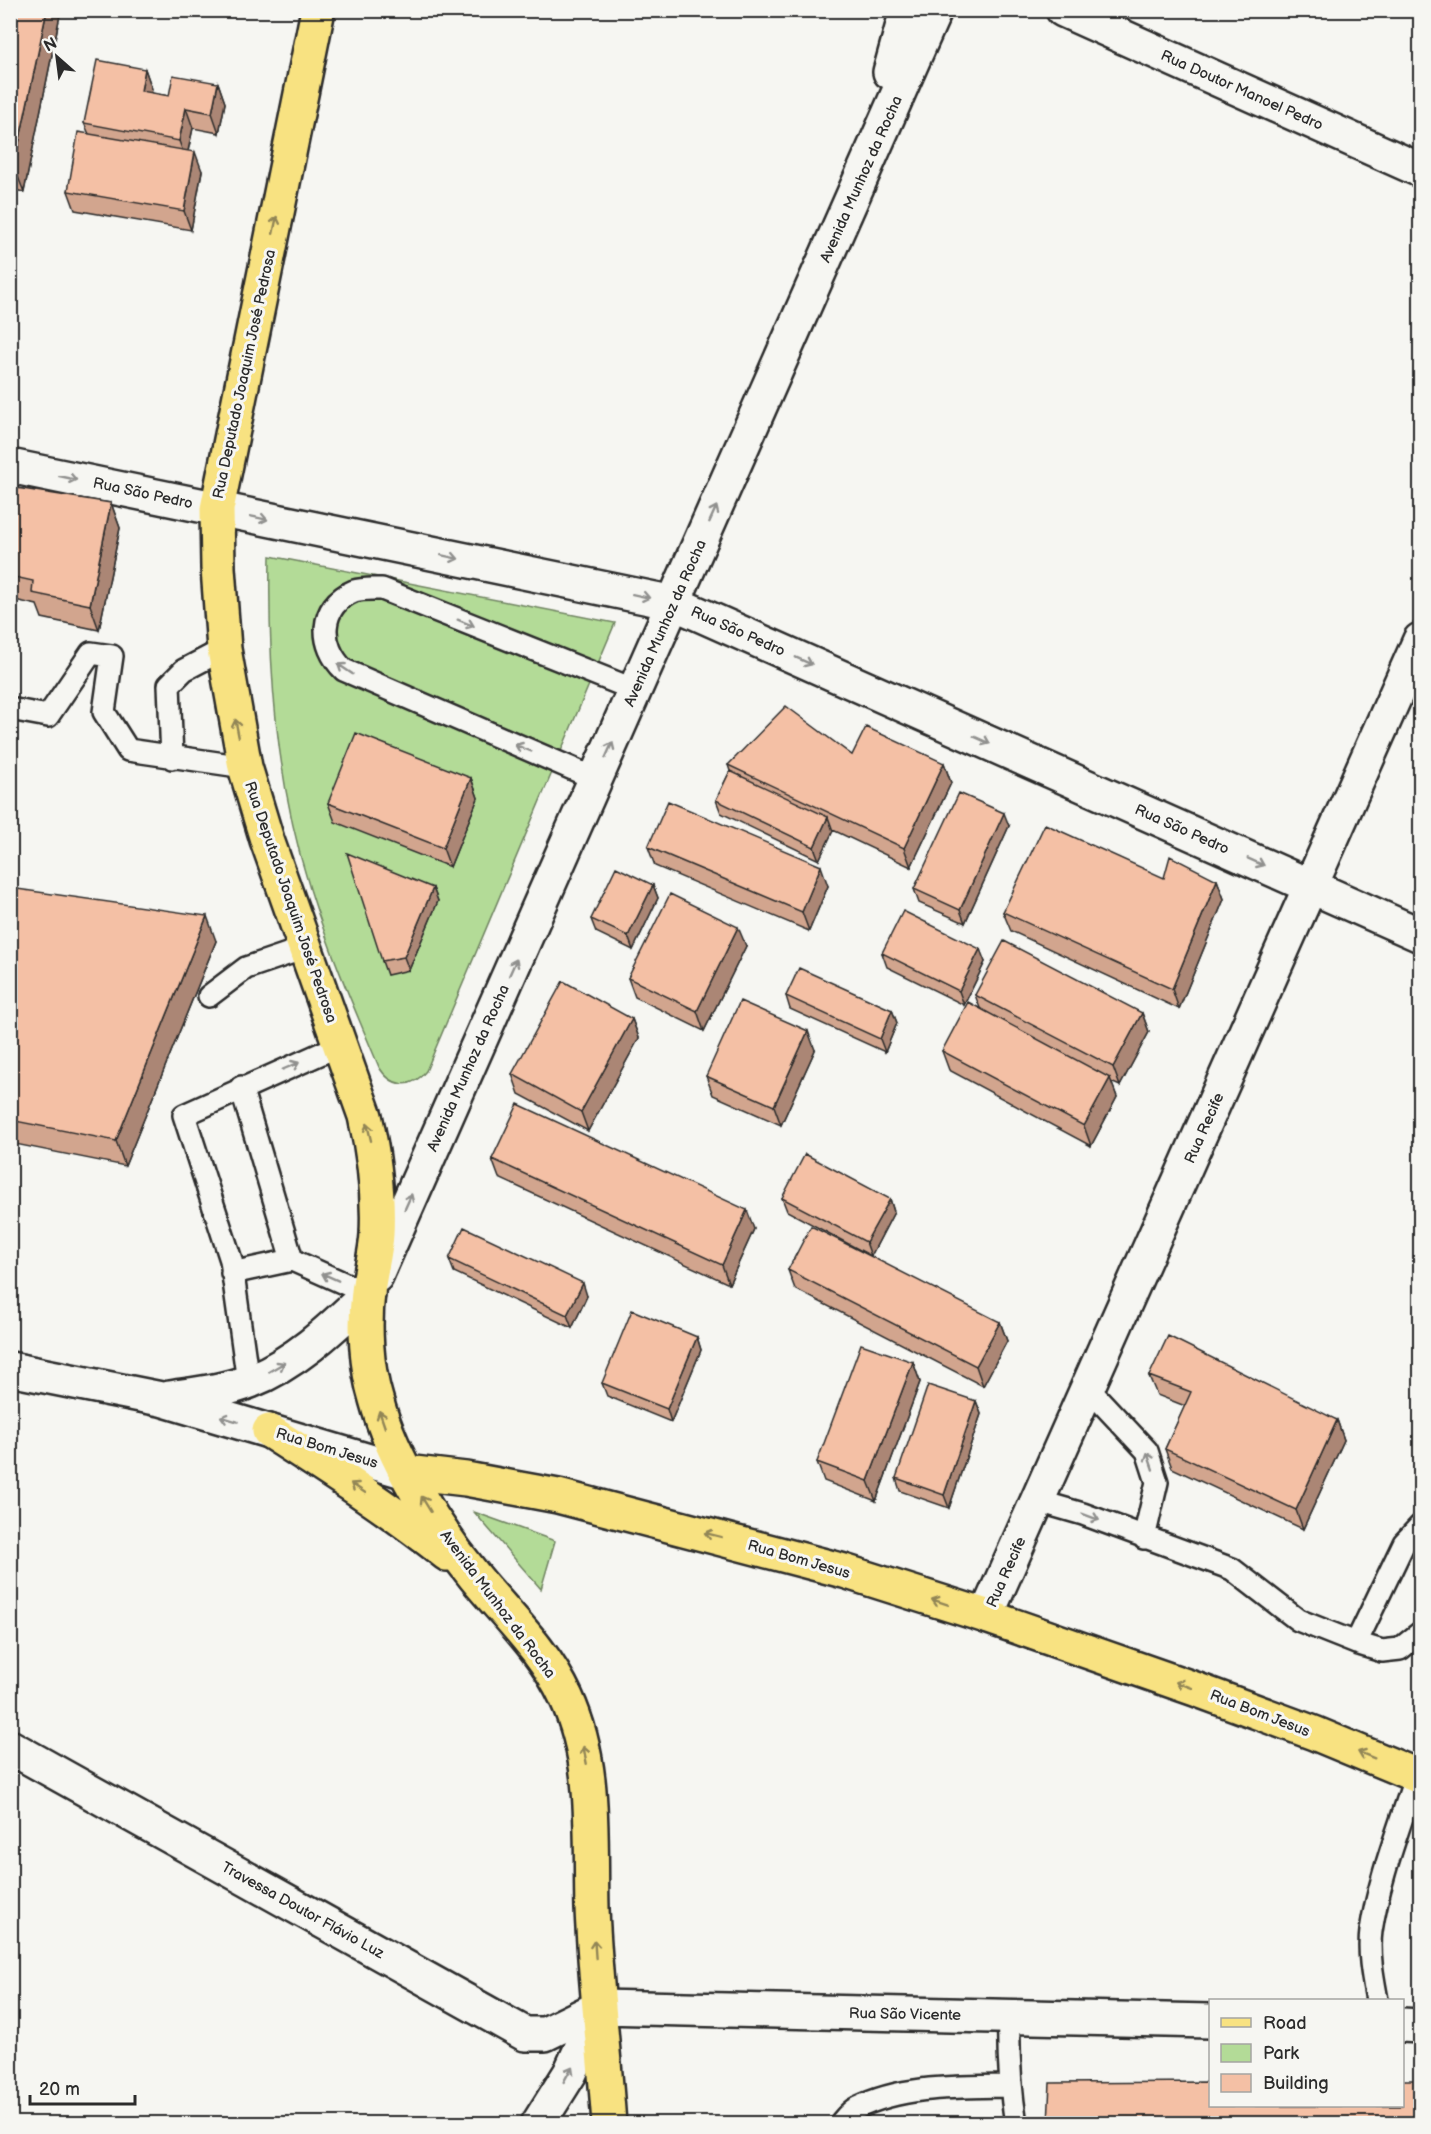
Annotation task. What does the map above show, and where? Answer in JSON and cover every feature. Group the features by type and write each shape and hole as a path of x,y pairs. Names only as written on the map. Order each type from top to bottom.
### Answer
{"main road":[{"name":"Rua Deputado Joaquim José Pedrosa","path":"318,10 217,509 218,568 224,650 245,767 267,840 365,1116 374,1152 378,1195 377,1236 368,1294"},
{"name":"Avenida Munhoz da Rocha","path":"368,1294 369,1361 375,1398 388,1434 406,1472 440,1529 472,1573 545,1661 566,1696 581,1735 589,1776 592,1817 592,1909 600,2007"},
{"path":"269,1431 396,1514 472,1573"},
{"name":"Rua Bom Jesus","path":"406,1472 466,1479 558,1496 821,1565 986,1616 1195,1689 1314,1733 1418,1776"},
{"path":"600,2007 609,2124"}],"street":[{"path":"857,187 907,10"},
{"name":"Avenida Munhoz da Rocha","path":"368,1294 935,10"},
{"name":"Rua Doutor Manoel Pedro","path":"1063,10 1420,170"},
{"name":"Rua São Pedro","path":"10,466 674,603 1420,934"},
{"name":"Rua Recife","path":"986,1616 1420,640"},
{"name":"Rua Bom Jesus","path":"161,1399 212,1391 248,1382 276,1369 306,1349 368,1294"},
{"name":"Rua Bom Jesus","path":"10,1369 161,1399 406,1472"},
{"name":"Travessa Doutor Flávio Luz","path":"10,1747 525,2034 545,2034 600,2007"},
{"name":"Avenida Munhoz da Rocha","path":"538,2124 570,2073 600,2007"},
{"name":"Rua São Vicente","path":"600,2007 1209,2021"},
{"path":"1404,2025 1420,2026"}],"lane":[{"path":"596,779 344,670 334,661 327,649 325,635 327,621 342,598 354,591 368,588 382,589 635,690"},
{"path":"172,758 170,685 184,670 224,650"},
{"path":"10,709 48,716 91,653 112,656 104,712 128,750 245,767"},
{"path":"209,996 246,968 305,948"},
{"path":"248,1382 231,1260 184,1114 340,1045"},
{"path":"242,1087 292,1260"},
{"path":"232,1273 292,1260 368,1294"},
{"path":"1088,1388 1147,1451 1157,1482 1144,1538"},
{"path":"1038,1501 1083,1514 1232,1569 1298,1620 1356,1643 1382,1651 1400,1649 1420,1633"},
{"path":"1356,1643 1404,1543 1420,1526"},
{"path":"1377,1999 1371,1962 1371,1933 1381,1889 1418,1776"},
{"path":"1009,2016 1010,2086 1016,2124"},
{"path":"840,2124 855,2108 899,2094 958,2087 1010,2086"}],"green space":[{"path":"270,556 615,623 426,1071 408,1083 401,1084 389,1079 379,1067 325,934 298,848 276,724 271,641"},
{"path":"474,1512 555,1541 541,1589"}],"building":[{"path":"10,10 47,10 14,167 10,166"},
{"path":"97,60 145,69 141,91 169,96 173,75 218,83 212,113 186,108 179,141 84,123"},
{"path":"78,132 195,152 184,211 68,191"},
{"path":"10,487 111,503 90,605 32,593 33,581 10,576"},
{"path":"786,706 852,755 866,727 944,763 904,848 728,765"},
{"path":"356,733 471,778 443,848 328,803"},
{"path":"730,771 828,817 814,847 716,800"},
{"path":"959,793 1004,813 960,910 914,889"},
{"path":"668,801 821,866 802,912 648,847"},
{"path":"1045,824 1164,878 1170,856 1217,880 1172,989 1003,912"},
{"path":"347,853 433,888 404,957 382,961"},
{"path":"616,867 653,885 628,936 591,919"},
{"path":"10,888 207,916 116,1141 10,1120"},
{"path":"670,894 738,927 697,1011 628,978"},
{"path":"903,911 980,949 959,991 882,953"},
{"path":"1004,941 1142,1013 1113,1067 975,995"},
{"path":"799,968 892,1010 880,1039 786,996"},
{"path":"563,981 632,1019 581,1112 512,1074"},
{"path":"740,1001 808,1031 774,1106 706,1076"},
{"path":"968,1002 1110,1078 1084,1126 942,1051"},
{"path":"518,1104 747,1210 722,1265 492,1159"},
{"path":"805,1154 890,1199 866,1242 782,1198"},
{"path":"811,1226 1000,1322 976,1366 788,1270"},
{"path":"464,1227 583,1283 567,1315 449,1259"},
{"path":"632,1310 697,1337 667,1409 602,1383"},
{"path":"1168,1336 1337,1420 1296,1510 1165,1449 1191,1392 1149,1376"},
{"path":"861,1344 913,1362 868,1481 817,1462"},
{"path":"928,1385 976,1401 944,1495 896,1478"},
{"path":"1404,2080 1420,2080 1420,2124 1048,2124 1050,2083 1209,2082 1209,2107 1404,2107"}]}
